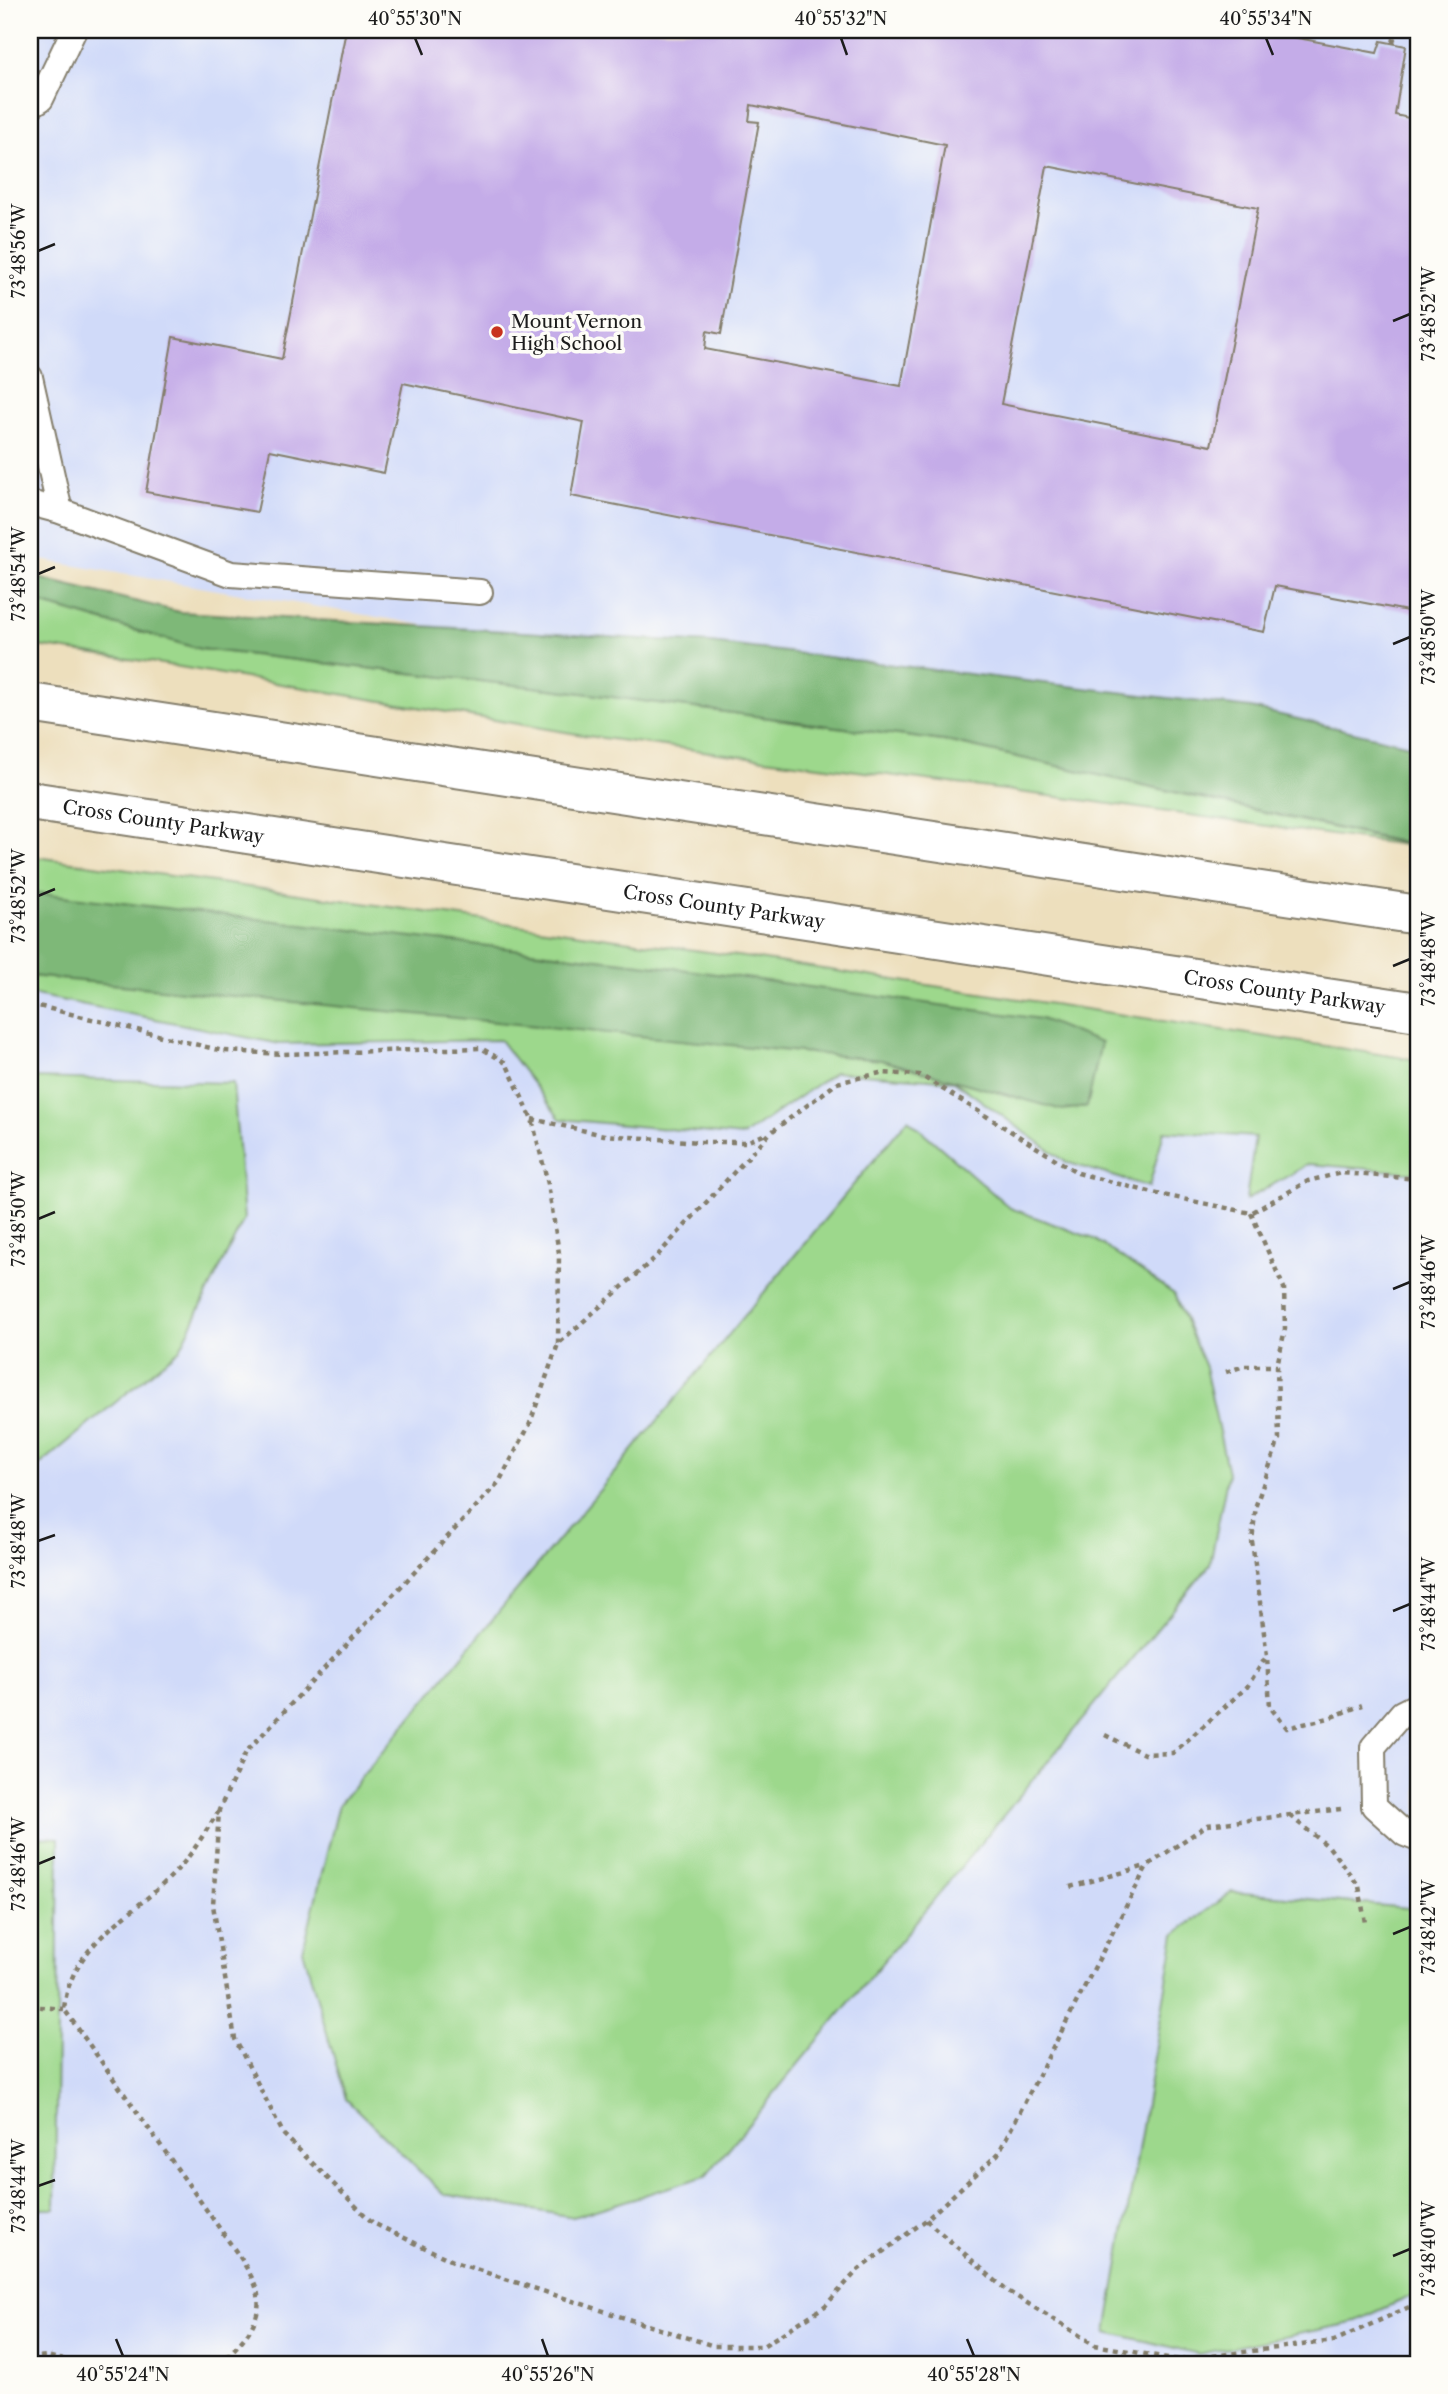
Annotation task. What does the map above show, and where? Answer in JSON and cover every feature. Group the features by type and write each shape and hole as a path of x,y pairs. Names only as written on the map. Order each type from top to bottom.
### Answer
{"highway":[{"path":"30,703 1418,915"},
{"name":"Cross County Parkway","path":"30,800 1418,1012"}],"lane":[{"path":"30,106 41,99 74,30"},
{"path":"30,377 60,511"},
{"path":"30,503 60,511 231,573 480,592"},
{"path":"1418,1705 1402,1713 1373,1747 1374,1805 1405,1834 1418,1839"}],"path":[{"path":"1393,43 1396,30"},
{"path":"30,1004 223,1051 282,1054 481,1048 506,1063 532,1119 548,1184 559,1253 558,1343 529,1426 499,1482 246,1752 219,1810 178,1869 95,1941 66,1989 64,2009 243,2260 257,2291 257,2319 240,2343 219,2364"},
{"path":"558,1343 657,1256 770,1133 837,1083 880,1073 920,1075 1078,1173 1153,1193 1251,1213 1308,1181 1341,1172 1418,1179"},
{"path":"532,1119 604,1135 700,1142 746,1142 770,1133"},
{"path":"1251,1213 1284,1289 1285,1329 1277,1366 1279,1439 1256,1505 1252,1541 1267,1656 1270,1707 1287,1728 1329,1718 1364,1704"},
{"path":"1226,1372 1244,1366 1277,1366"},
{"path":"1105,1735 1144,1754 1173,1753 1247,1687 1267,1656"},
{"path":"1070,1887 1147,1866 1207,1825 1374,1805"},
{"path":"219,1810 213,1905 234,2039 284,2135 373,2222 457,2263 714,2346 763,2346 825,2306 858,2270 926,2220 998,2154 1147,1866"},
{"path":"1289,1815 1329,1847 1359,1886 1365,1923"},
{"path":"30,2006 64,2009"},
{"path":"926,2220 1006,2290 1095,2345 1179,2360 1334,2341 1418,2304"},
{"path":"30,2358 46,2356 83,2364"}],"shaded area":[{"path":"30,30 1418,30 1418,794 30,558"},
{"path":"30,917 1418,1112 1418,2364 30,2364"}],"green space":[{"path":"30,576 180,612 711,643 1251,708 1418,747 1418,846 950,742 567,691 200,649 30,600"},
{"path":"30,600 200,649 567,691 950,742 1418,847 595,737 150,662 30,645"},
{"path":"30,856 758,959 1418,1060 1418,1173 1309,1164 1246,1200 1255,1137 1164,1131 1149,1187 1066,1162 954,1081 835,1072 743,1136 560,1119 500,1040 280,1044 30,994"},
{"path":"30,892 666,967 1041,1019 1101,1043 1087,1107 1062,1110 881,1060 30,976"},
{"path":"30,1078 233,1083 244,1219 180,1349 30,1473"},
{"path":"908,1119 1010,1208 1094,1239 1174,1294 1205,1367 1228,1473 1210,1565 706,2176 573,2217 443,2194 346,2099 303,1950 339,1804"},
{"path":"30,1837 59,1838 55,2209 30,2209"},
{"path":"1232,1892 1418,1909 1418,2293 1352,2323 1199,2354 1107,2332 1175,1934"}],"building":[{"name":"Mount Vernon High School","path":"346,30 1255,30 1377,53 1381,41 1406,46 1395,115 1418,120 1418,613 1275,586 1264,632 571,496 584,422 403,383 384,473 270,450 257,512 146,492 173,337 282,359","holes":["751,105 945,145 901,386 705,349 707,331 721,334 759,122 749,121","1047,166 1258,208 1211,446 1001,404"]}],"place":[{"name":"Mount Vernon High School","path":"497,332"}]}
